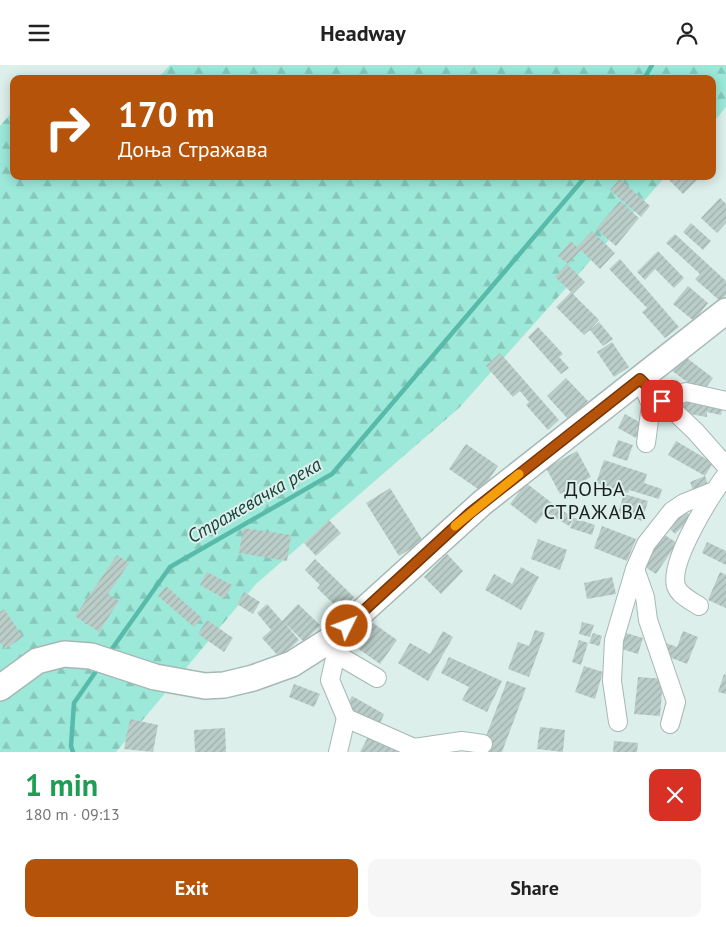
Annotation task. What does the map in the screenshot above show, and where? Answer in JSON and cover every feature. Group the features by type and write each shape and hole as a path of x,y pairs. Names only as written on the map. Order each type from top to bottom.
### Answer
{"main road":[{"path":"0,687 19,672 46,658 74,654 109,661 181,683 205,686 224,685 279,670 303,658 335,646 470,513 726,311"}],"street":[{"path":"640,379 695,431 726,465"},
{"path":"640,379 651,405 646,443"},
{"path":"662,401 686,392 726,401"},
{"path":"699,606 688,600 676,587 676,570 714,491 726,475"},
{"path":"618,722 612,681 614,641 635,569 646,544 672,511 684,503 714,491"},
{"path":"635,569 645,597 648,620 676,703 670,723"},
{"path":"338,752 346,718 330,679 335,646 378,678"},
{"path":"346,718 418,750 462,741 482,744"}],"green space":[{"path":"170,65 726,65 726,107 716,119 716,75 161,75"},
{"path":"10,115 10,180 662,180 459,408 256,584 116,752 0,752 0,126"}],"building":[{"path":"621,180 650,206 641,217 610,190"},
{"path":"669,180 697,180 683,194"},
{"path":"720,198 726,204 726,223 717,233 701,218"},
{"path":"620,201 639,218 616,246 596,229"},
{"path":"691,223 711,241 703,250 683,232"},
{"path":"592,231 615,253 600,269 581,250 568,264 558,256 571,241 577,247"},
{"path":"675,234 726,281 726,295 720,301 695,279 700,274 666,243"},
{"path":"658,251 684,278 674,288 655,269 645,280 637,272"},
{"path":"620,259 679,327 665,338 642,312 647,308 609,269"},
{"path":"567,264 585,282 573,294 599,320 584,335 556,307 571,292 555,277"},
{"path":"688,286 708,303 694,321 673,304"},
{"path":"599,322 613,339 603,346 590,330"},
{"path":"538,327 563,354 559,357 569,368 561,374 528,337"},
{"path":"612,342 629,367 614,377 597,352"},
{"path":"500,353 559,420 548,430 526,405 529,402 520,391 513,397 486,366"},
{"path":"683,355 713,378 702,393 671,370"},
{"path":"566,378 588,401 568,419 547,396"},
{"path":"681,396 723,404 721,415 707,412 707,417 678,412"},
{"path":"625,414 643,424 636,438 618,428"},
{"path":"618,440 633,445 627,461 612,456"},
{"path":"676,441 713,463 705,476 668,455"},
{"path":"466,444 498,466 481,491 449,469"},
{"path":"577,451 591,477 560,494 546,468"},
{"path":"604,460 647,474 644,483 662,489 659,499 629,490 628,493 596,483"},
{"path":"705,476 709,488 694,493 690,482"},
{"path":"526,483 552,503 536,524 510,504"},
{"path":"390,488 423,541 399,556 366,503"},
{"path":"624,494 648,501 642,521 618,513"},
{"path":"554,505 574,518 569,526 548,513"},
{"path":"682,508 692,517 675,534 665,524"},
{"path":"574,518 595,525 592,535 570,528"},
{"path":"329,520 341,533 316,556 304,543"},
{"path":"602,526 636,539 627,561 594,548"},
{"path":"243,528 291,535 287,561 239,553"},
{"path":"660,532 677,543 656,574 639,563"},
{"path":"538,539 567,550 560,570 531,559"},
{"path":"707,542 726,551 726,565 702,553"},
{"path":"447,554 463,571 441,594 424,577"},
{"path":"117,555 129,563 108,594 119,601 99,632 75,616"},
{"path":"315,559 354,597 341,611 317,588 320,585 305,570"},
{"path":"521,567 539,577 521,610 485,590 494,574 512,584"},
{"path":"207,572 232,585 225,599 200,585"},
{"path":"720,572 726,575 726,608 708,600"},
{"path":"612,577 616,594 587,599 584,583"},
{"path":"166,586 202,618 194,627 158,596"},
{"path":"244,592 260,602 253,614 237,604"},
{"path":"267,604 282,621 298,604 320,625 304,642 284,622 299,640 280,658 262,638 271,630 257,613"},
{"path":"4,609 23,637 5,649 0,642 0,612"},
{"path":"207,620 233,638 224,652 198,634"},
{"path":"582,622 594,625 590,637 579,634"},
{"path":"373,623 397,640 380,664 356,647"},
{"path":"535,630 545,633 529,677 508,669 518,642 529,646"},
{"path":"443,631 453,637 428,681 398,663 410,643 430,654"},
{"path":"619,631 643,638 638,654 615,647"},
{"path":"683,631 698,637 687,664 659,653 663,642 677,647"},
{"path":"593,633 602,636 599,646 589,643"},
{"path":"579,640 588,643 581,665 572,662"},
{"path":"449,657 502,681 487,712 462,700 469,687 441,673"},
{"path":"584,666 603,672 595,699 575,692"},
{"path":"724,674 726,675 726,694 718,692"},
{"path":"638,677 663,679 660,716 634,714"},
{"path":"507,681 526,688 502,752 480,752"},
{"path":"294,684 320,694 314,707 289,697"},
{"path":"352,696 384,714 380,724 345,710"},
{"path":"130,719 158,725 153,752 124,749"},
{"path":"540,727 565,730 563,752 537,749"},
{"path":"225,728 226,752 195,752 194,730"},
{"path":"369,735 402,752 360,752"},
{"path":"614,741 638,743 637,752 613,752"}],"waterway":[{"name":"Стражевачка река","path":"646,75 652,65"},
{"name":"Стражевачка река","path":"109,653 170,567 332,474 583,180"},
{"name":"Стражевачка река","path":"73,752 71,746 74,703 99,667"}],"slow traffic":[{"path":"455,526 519,474"}],"district":[{"name":"ДОЊА СТРАЖАВА","path":"595,500"}],"route":[{"path":"347,626 470,513 640,379 662,401"}]}
